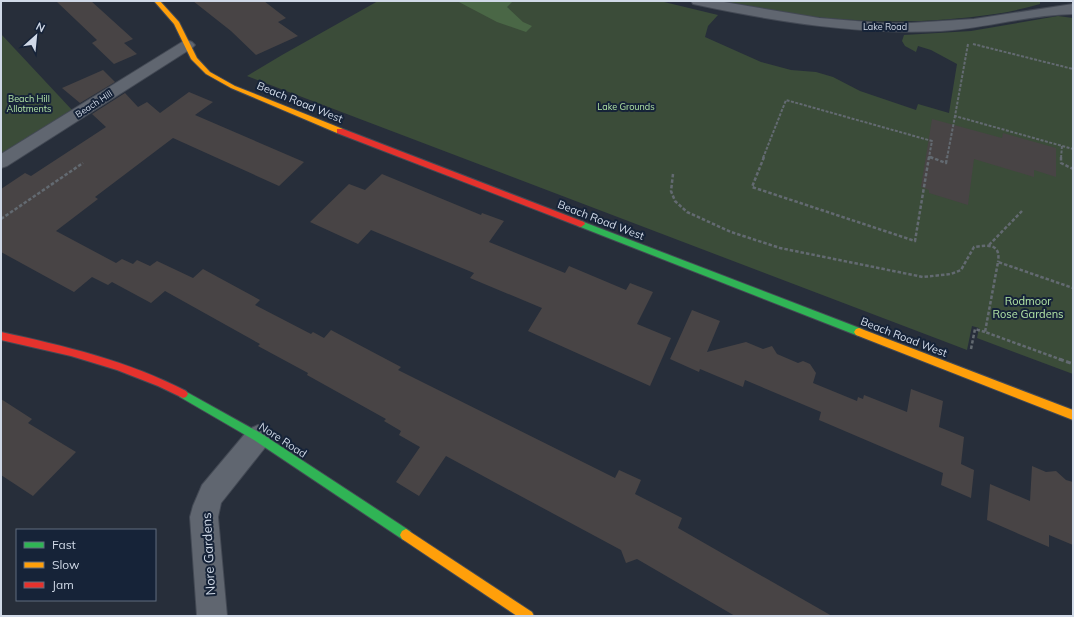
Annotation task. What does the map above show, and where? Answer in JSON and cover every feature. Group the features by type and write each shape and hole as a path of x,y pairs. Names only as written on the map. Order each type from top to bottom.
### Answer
{"street":[{"name":"Beach Road West","path":"157,1 177,23 194,59 202,68 216,78 240,90 372,144 1073,415"},
{"name":"Lake Road","path":"698,1 816,23 873,28 943,26 1028,15 1051,9 1073,9"},
{"name":"Beach Hill","path":"1,162 187,45"},
{"name":"Nore Road","path":"1,336 91,357 149,377 176,390 258,437 528,616"},
{"name":"Nore Gardens","path":"212,616 204,517 206,506 211,494 258,437"}],"path":[{"path":"929,157 946,163 968,43 1073,69"},
{"path":"786,100 932,141 929,157 915,241 752,187 786,100"},
{"path":"955,116 1073,149"},
{"path":"1062,146 1061,163 1073,169"},
{"path":"1,219 83,163"},
{"path":"673,174 671,191 675,201 687,212 731,232 780,248 917,275 940,276 961,270 974,246 989,246 997,250 999,255 998,262 985,332"},
{"path":"989,246 1022,211"},
{"path":"998,262 1073,288"},
{"path":"970,354 975,329 1073,364"}],"green space":[{"name":"Lake Grounds","path":"378,1 660,1 718,15 708,26 705,37 761,62 791,70 816,72 833,77 860,91 916,110 918,104 949,113 957,64 931,50 918,46 916,52 905,46 902,41 904,35 971,31 1058,16 1073,18 1073,374 977,338 979,328 972,326 967,350 247,76"},
{"path":"457,1 513,1 507,7 523,22 532,26 526,32 497,22"},
{"path":"721,1 1040,1 1040,4 995,14 961,18 926,21 892,21 823,18 755,8"},
{"name":"Beach Hill Allotments","path":"1,34 72,110 1,154"}],"building":[{"path":"56,1 91,1 133,39 124,43 137,54 114,64 92,43 97,40"},
{"path":"193,1 264,1 286,18 278,22 298,36 256,55 231,31"},
{"path":"103,70 115,82 80,103 62,88"},
{"path":"189,92 213,102 195,115 304,162 279,186 173,138 95,197 98,199 56,231 116,263 122,259 133,264 137,260 150,266 157,261 193,278 203,269 260,300 255,305 311,334 313,332 324,338 331,330 401,367 398,370 615,478 619,470 641,480 635,494 682,518 678,528 832,616 735,616 637,559 626,563 621,550 446,456 419,496 396,482 420,447 399,435 401,431 384,421 386,419 307,375 308,373 258,346 260,344 165,291 151,303 112,282 108,285 92,277 74,292 1,252 1,189 25,173 31,176 106,127 92,114 125,93 138,107 147,102 160,113"},
{"path":"932,119 1002,138 1003,133 1056,148 1056,177 1034,170 1034,177 974,159 968,205 929,193 929,190 921,187"},
{"path":"382,174 481,215 482,213 504,221 489,242 565,273 569,266 626,290 630,283 653,292 637,324 671,338 650,386 528,331 542,308 470,278 474,273 371,230 358,244 310,222 349,184 365,190"},
{"path":"692,310 720,321 707,352 746,342 763,349 772,346 777,354 798,363 803,361 810,364 816,373 813,383 857,401 858,397 863,399 864,395 907,412 911,389 943,401 939,427 964,437 961,464 974,470 971,498 941,485 943,473 819,420 821,412 745,380 743,387 700,369 699,372 670,359"},
{"path":"1,399 32,419 28,423 76,452 33,496 1,475"},
{"path":"1032,466 1046,472 1056,471 1066,480 1073,482 1073,545 1049,535 1049,547 987,520 990,484 1030,501"}],"traffic: fast":[{"path":"581,224 859,332"},
{"path":"183,394 258,437 406,535"}],"traffic: slow":[{"path":"157,1 177,23 194,59 208,73 233,87 340,131"},
{"path":"859,332 1073,415"},
{"path":"406,535 528,616"}],"traffic: jam":[{"path":"340,131 581,224"},
{"path":"1,336 71,352 117,365 140,373 183,394"}],"park label":[{"name":"Rodmoor Rose Gardens","path":"1028,307"}]}
